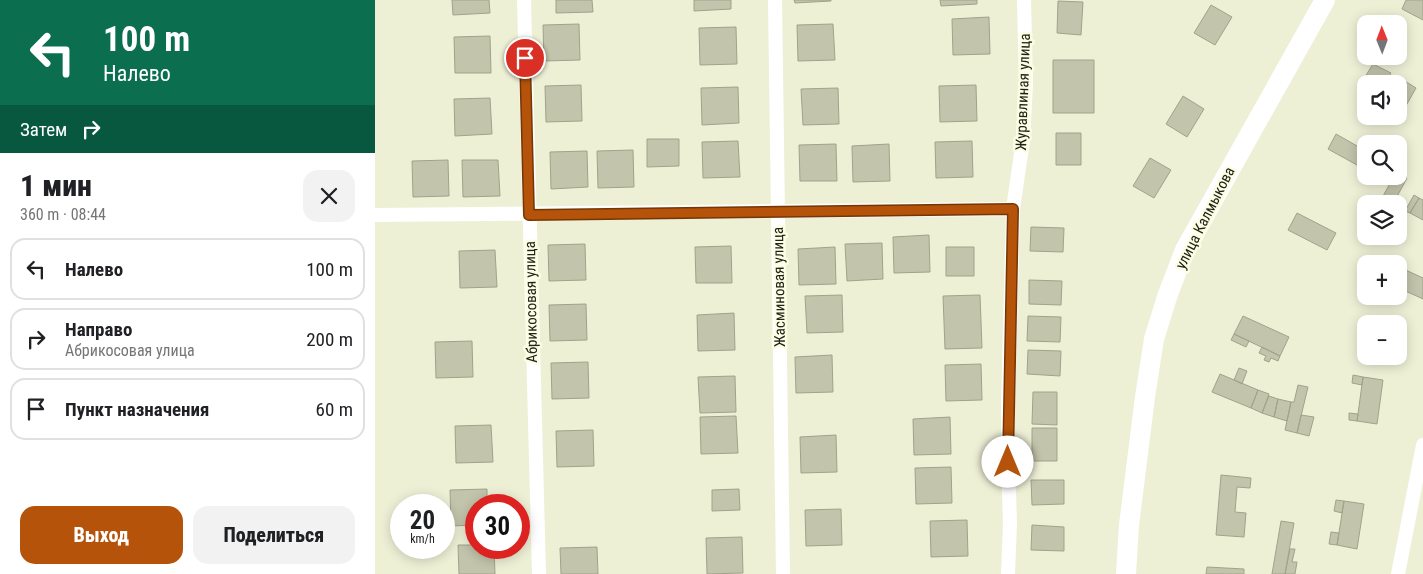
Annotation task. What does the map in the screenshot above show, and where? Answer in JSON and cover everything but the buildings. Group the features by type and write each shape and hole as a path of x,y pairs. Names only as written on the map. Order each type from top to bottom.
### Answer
{"main road":[{"name":"улица Калмыкова","path":"1126,574 1129,524 1145,397 1154,339 1168,294 1185,250 1325,0"}],"street":[{"name":"Абрикосовая улица","path":"524,0 539,574"},
{"name":"Жасминовая улица","path":"775,0 783,574"},
{"name":"Журавлиная улица","path":"1008,574 1010,523 1008,408 1013,209 1023,140 1025,82 1024,0"},
{"path":"375,215 1013,209"},
{"path":"1398,574 1423,445"}],"route":[{"path":"525,58 529,215 1013,209 1008,462"}]}
